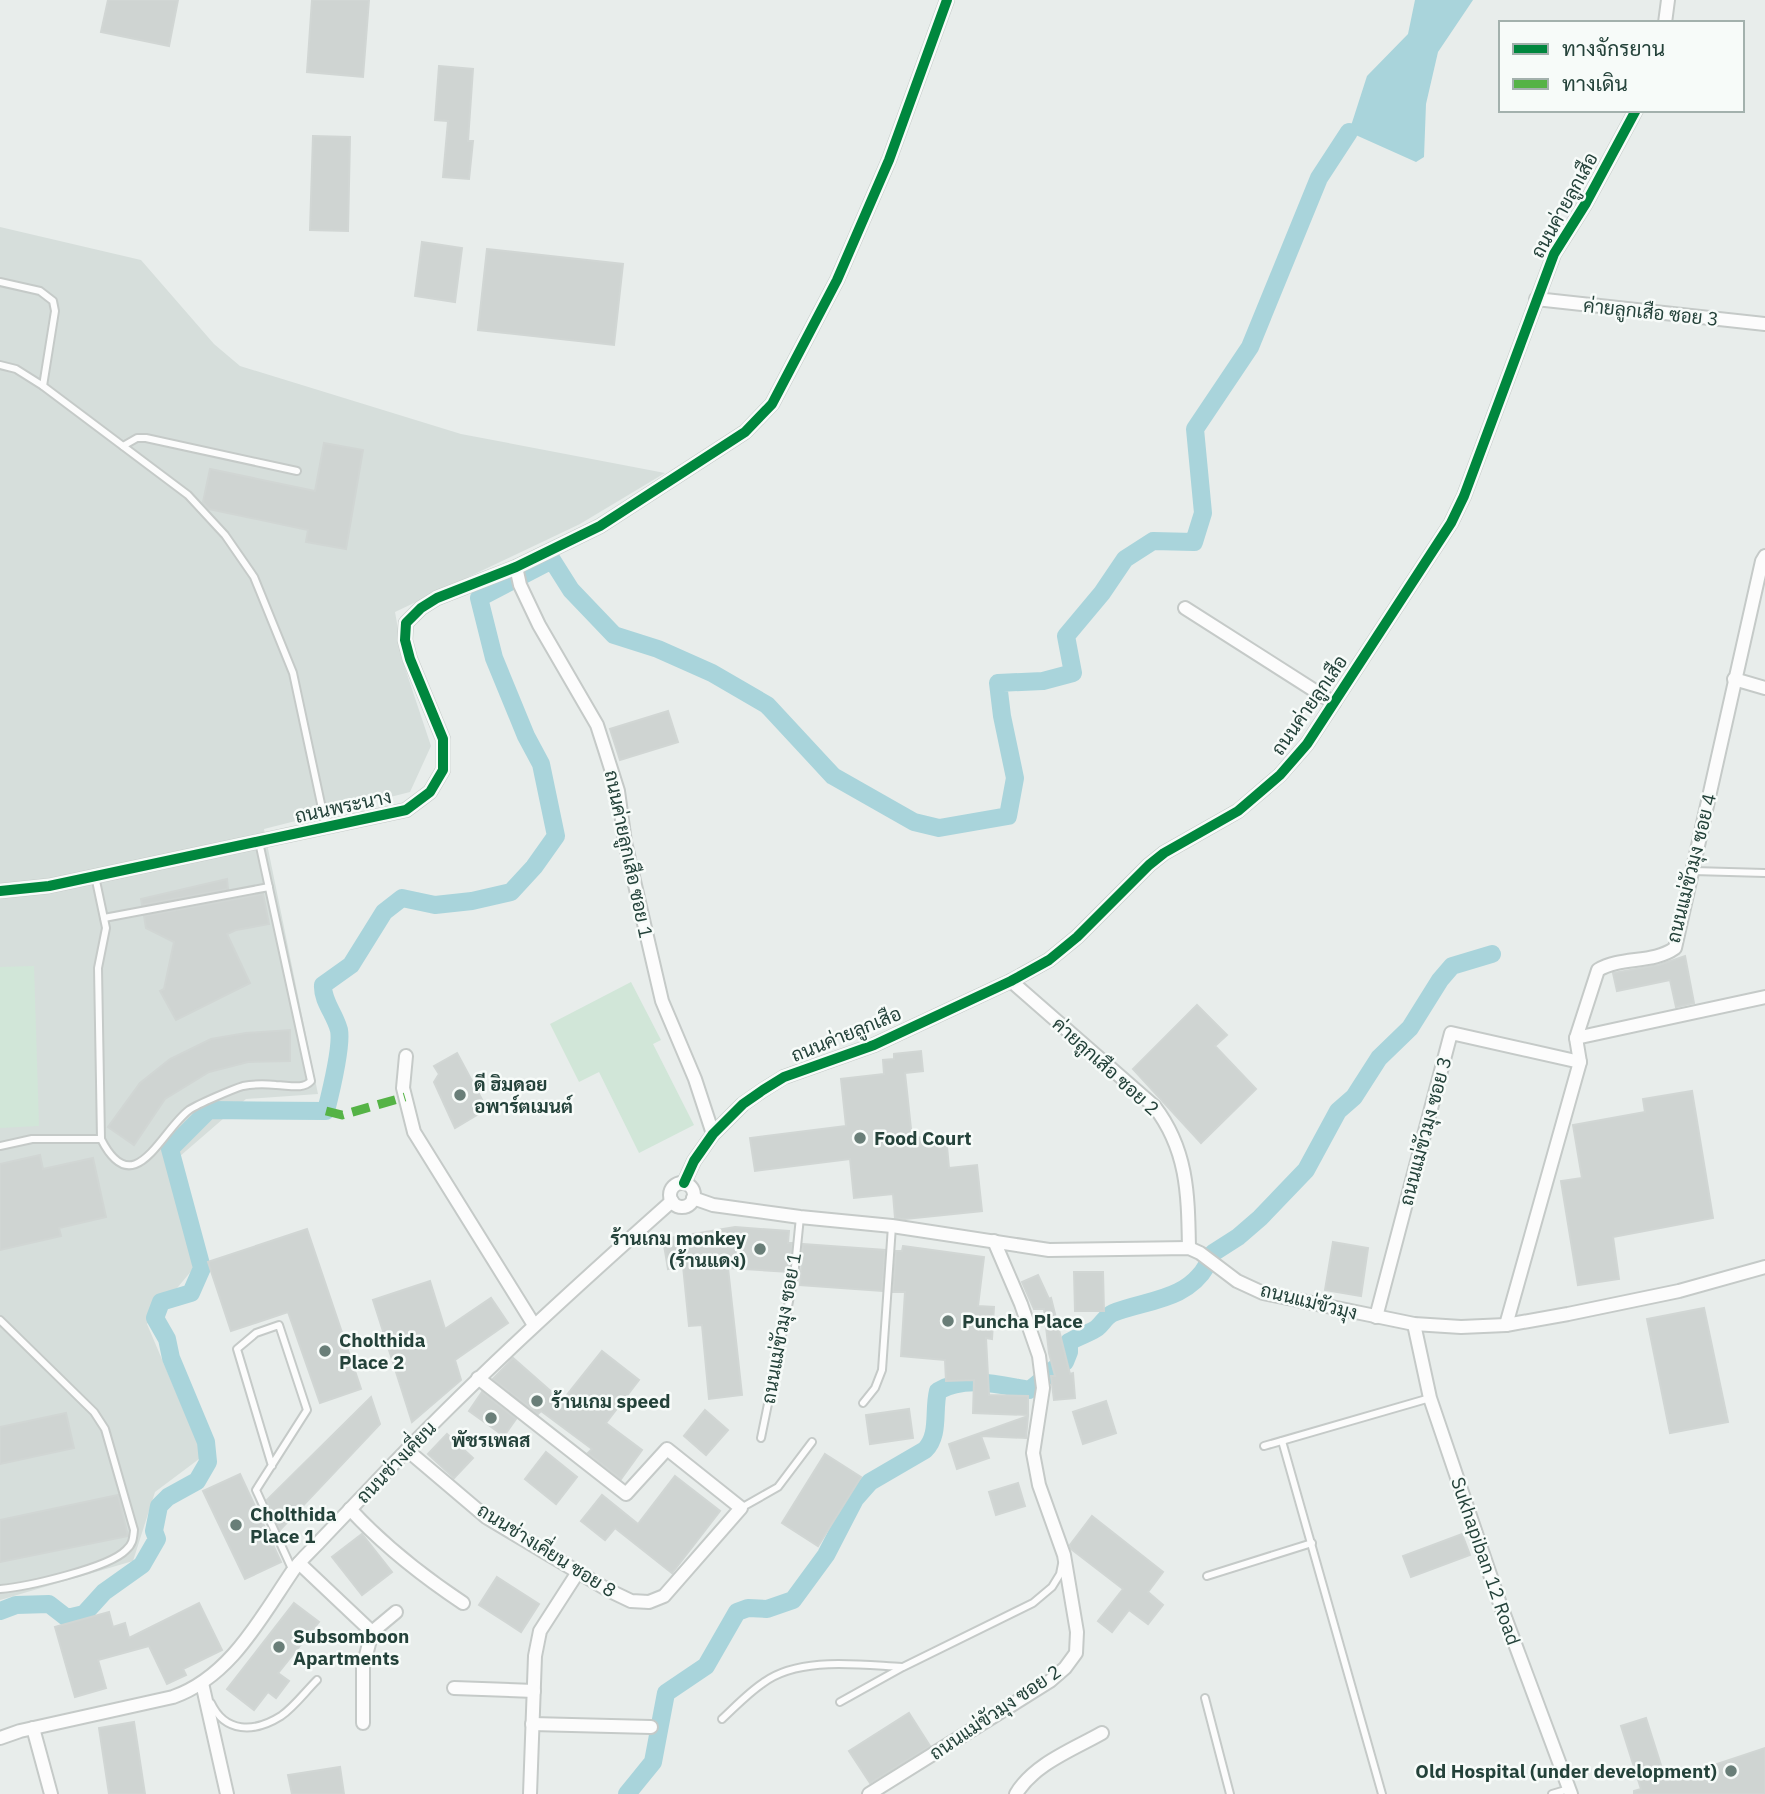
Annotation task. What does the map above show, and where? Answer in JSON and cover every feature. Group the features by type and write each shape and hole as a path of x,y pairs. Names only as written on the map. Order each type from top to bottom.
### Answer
{"street":[{"path":"516,567 600,526 745,432 772,404 847,256 889,160 947,0"},
{"path":"1664,21 1668,0"},
{"name":"ถนนค่ายลูกเสือ","path":"684,1183 694,1161 713,1134 743,1104 784,1077 874,1045 1011,981 1049,960 1077,937 1164,853 1238,811 1280,775 1307,744 1451,523 1464,496 1554,254 1586,203 1635,112"},
{"name":"ค่ายลูกเสือ ซอย 3","path":"1536,299 1765,324"},
{"name":"ถนนแม่ขัวมุง ซอย 4","path":"1506,1325 1580,1062 1576,1038 1598,970 1607,965 1667,954 1675,948 1734,679 1765,556"},
{"name":"ถนนค่ายลูกเสือ ซอย 1","path":"516,567 520,584 539,625 597,725 618,791 625,842 662,1001 695,1079 713,1134"},
{"name":"ถนนพระนาง","path":"0,891 49,886 406,810 430,792 443,770 443,739 410,659 405,640 407,623 421,608 437,598 516,567"},
{"path":"1185,608 1334,703"},
{"path":"1734,679 1765,688"},
{"name":"ค่ายลูกเสือ ซอย 2","path":"1011,981 1154,1106 1169,1125 1185,1173 1189,1248"},
{"path":"1576,1038 1765,997"},
{"name":"ถนนแม่ขัวมุง ซอย 3","path":"1376,1317 1451,1033 1580,1062"},
{"path":"406,1056 403,1088 414,1132 534,1325"},
{"path":"684,1183 691,1188 693,1198 690,1204 682,1206 672,1201 670,1195 673,1188 684,1183"},
{"path":"693,1198 713,1205 892,1226 1049,1250 1189,1248"},
{"name":"ถนนช่างเคี่ยน","path":"0,1738 33,1728 173,1697 202,1683 244,1643 296,1567 407,1450 534,1325 672,1201"},
{"name":"ถนนแม่ขัวมุง ซอย 2","path":"869,1794 1050,1681 1065,1668 1076,1653 1077,1632 1064,1555 1039,1485 1032,1453 1043,1388 1039,1356 1021,1304 994,1241"},
{"name":"ถนนแม่ขัวมุง","path":"1189,1248 1200,1253 1237,1281 1263,1293 1414,1325 1461,1328 1506,1325 1678,1291 1765,1267"},
{"name":"Sukhapiban 12 Road","path":"1414,1325 1430,1398 1499,1601 1570,1791"},
{"path":"478,1378 626,1494 667,1449 741,1508"},
{"name":"ถนนช่างเคี่ยน ซอย 8","path":"407,1450 486,1517 631,1601 649,1602 664,1596 741,1508"},
{"path":"350,1509 376,1538 423,1576 463,1603"},
{"path":"296,1567 372,1632"},
{"path":"530,1794 535,1656 540,1631 578,1572"},
{"path":"363,1723 363,1667 372,1632 396,1612"},
{"path":"202,1683 227,1794"},
{"path":"454,1688 534,1691"},
{"path":"532,1724 651,1727"},
{"path":"33,1728 51,1794"},
{"path":"1016,1794 1023,1782 1037,1770 1102,1733"}],"lane":[{"path":"0,282 40,291 53,301 55,312 43,386"},
{"path":"0,365 16,369 43,386 188,495 225,535 254,577 293,673 326,828"},
{"path":"123,446 137,438 146,438 297,471"},
{"path":"95,876 106,928 98,968 101,1139 112,1158 123,1165 137,1163 150,1156 189,1110 243,1086 301,1086 310,1083 311,1077 259,842"},
{"path":"1693,871 1765,873"},
{"path":"104,918 269,887"},
{"path":"0,1146 32,1139 101,1139"},
{"name":"ถนนแม่ขัวมุง ซอย 1","path":"761,1438 793,1277 800,1217"},
{"path":"863,1403 875,1388 882,1370 892,1226"},
{"path":"0,1321 94,1412 105,1429 134,1530 132,1543 125,1553 90,1569 0,1589"},
{"path":"272,1466 237,1349 256,1333 279,1325 307,1410 272,1466 256,1490 296,1567"},
{"path":"1264,1446 1430,1398"},
{"path":"1282,1441 1382,1794"},
{"path":"741,1508 778,1487 812,1442"},
{"path":"1207,1576 1312,1543"},
{"path":"840,1702 903,1667 1033,1603 1052,1587 1060,1574 1064,1555"},
{"path":"722,1719 765,1681 799,1667 840,1664 903,1667"},
{"path":"202,1683 221,1720 236,1727 257,1727 281,1716 317,1680"},
{"path":"1205,1698 1230,1794"},
{"path":"1552,1794 1570,1791"}],"shaded area":[{"path":"0,227 141,260 214,344 240,366 461,434 665,473 580,524 395,612 405,668 431,746 410,792 264,829 318,1094 246,1099 179,1157 193,1269 147,1324 203,1456 155,1492 133,1561 0,1600"}],"green space":[{"path":"34,966 39,1126 0,1128 0,967"},
{"path":"631,982 661,1040 653,1044 694,1125 639,1153 599,1072 579,1082 550,1024"}],"water":[{"path":"1415,0 1473,0 1438,52 1426,104 1424,157 1416,162 1349,132 1367,76 1408,34"}],"building":[{"path":"108,0 178,0 169,46 101,32"},
{"path":"312,0 369,0 363,77 307,72"},
{"path":"439,66 473,69 468,141 473,141 469,179 443,177 448,121 435,120"},
{"path":"313,136 350,137 348,231 310,230"},
{"path":"422,242 462,248 455,302 415,296"},
{"path":"487,249 623,264 614,345 478,330"},
{"path":"324,443 363,450 346,549 306,542 308,530 209,509 203,502 210,469 315,491"},
{"path":"668,711 678,742 620,760 610,729"},
{"path":"227,879 228,889 142,905 141,899"},
{"path":"263,894 269,924 227,934 250,983 176,1020 160,991 164,989 174,942 146,928 144,916"},
{"path":"1685,956 1694,1003 1676,1007 1670,980 1617,991 1613,973 1659,965"},
{"path":"1197,1005 1227,1035 1215,1046 1256,1089 1201,1143 1133,1069"},
{"path":"290,1030 290,1061 248,1062 209,1072 165,1099 134,1145 108,1127 140,1083 170,1059 211,1039"},
{"path":"921,1051 923,1071 905,1073 912,1138 946,1135 949,1168 977,1165 982,1211 895,1218 893,1194 854,1198 850,1159 755,1171 750,1138 846,1126 841,1079 884,1074 883,1060 894,1059 894,1054"},
{"name":"ดี ฮิมดอย อพาร์ตเมนต์","path":"457,1053 487,1109 455,1128 434,1082 439,1074 434,1066"},
{"path":"1692,1091 1713,1218 1613,1237 1619,1279 1578,1285 1561,1181 1582,1178 1573,1125 1645,1112 1643,1099"},
{"path":"40,1155 43,1169 93,1158 106,1217 59,1228 61,1236 0,1250 0,1164"},
{"path":"735,1227 789,1231 788,1243 792,1243 789,1272 728,1268 742,1395 709,1399 702,1325 689,1326 683,1266 668,1269 663,1239"},
{"path":"307,1229 361,1389 320,1403 288,1312 231,1331 208,1262"},
{"path":"1333,1242 1368,1248 1361,1296 1325,1290"},
{"path":"803,1244 885,1250 882,1291 800,1285"},
{"path":"903,1246 984,1257 978,1306 994,1307 992,1339 986,1338 989,1395 1028,1396 1028,1415 973,1413 974,1380 946,1381 945,1360 901,1356 905,1292 893,1292 896,1251 902,1251"},
{"path":"1074,1272 1103,1272 1104,1311 1075,1311"},
{"path":"1038,1275 1049,1299 1051,1298 1070,1374 1073,1373 1075,1398 1054,1400 1051,1376 1055,1376 1049,1353 1044,1309 1034,1309 1022,1282"},
{"path":"430,1281 445,1329 491,1298 508,1323 455,1360 461,1380 412,1422 373,1300"},
{"path":"1704,1308 1728,1422 1670,1433 1647,1319"},
{"path":"602,1351 639,1380 606,1423 642,1450 621,1479 588,1453 592,1449 541,1411 538,1414 493,1379 513,1358 562,1401"},
{"name":"พัชรเพลส","path":"482,1392 516,1419 504,1436 469,1411"},
{"path":"371,1397 380,1424 280,1530 267,1500"},
{"path":"1106,1401 1116,1433 1083,1444 1073,1412"},
{"path":"909,1409 913,1438 870,1444 866,1415"},
{"path":"705,1410 728,1430 706,1455 684,1436"},
{"path":"66,1413 74,1448 0,1464 0,1427"},
{"path":"1028,1416 1026,1438 981,1436 989,1458 957,1469 949,1444"},
{"path":"447,1434 473,1458 454,1478 428,1454"},
{"path":"546,1452 577,1477 556,1504 525,1479"},
{"path":"825,1454 861,1477 818,1546 782,1523"},
{"name":"Cholthida Place 1","path":"240,1474 281,1562 245,1579 203,1491"},
{"path":"675,1476 720,1511 672,1573 615,1528 605,1540 581,1521 602,1495 638,1524"},
{"path":"1018,1483 1025,1506 996,1515 989,1492"},
{"path":"118,1495 128,1536 0,1562 0,1520"},
{"path":"1092,1516 1163,1572 1148,1592 1163,1605 1148,1624 1129,1610 1112,1632 1098,1621 1123,1589 1071,1549 1070,1545"},
{"path":"362,1534 392,1572 362,1595 332,1557"},
{"path":"1462,1534 1470,1555 1411,1577 1403,1556"},
{"path":"497,1577 539,1604 521,1632 479,1605"},
{"path":"199,1603 222,1650 183,1669 186,1675 167,1684 149,1646 98,1660 106,1688 75,1697 55,1627 109,1612 113,1627 125,1623 129,1638"},
{"name":"Subsomboon Apartments","path":"294,1603 319,1622 278,1673 289,1681 276,1698 268,1692 254,1710 227,1689"},
{"path":"909,1713 930,1746 870,1783 849,1751"},
{"name":"Old Hospital (under development)","path":"1646,1718 1666,1781 1765,1748 1765,1794 1634,1794 1634,1791 1641,1789 1621,1726"},
{"path":"134,1722 145,1794 109,1794 99,1728"},
{"path":"340,1767 344,1794 292,1794 288,1775"}],"waterway":[{"path":"0,1611 16,1605 49,1604 67,1618 84,1614 104,1592 142,1565 157,1539 154,1531 159,1506 168,1497 197,1481 208,1462 206,1442 171,1358 167,1339 155,1318 161,1302 191,1293 202,1268 170,1149 209,1110 326,1111 339,1047 339,1030 325,997 323,985 351,965 384,912 402,898 435,905 472,901 511,892 534,867 556,836 541,764 526,736 494,658 479,598 552,560 571,590 614,635 658,649 712,673 767,705 833,776 914,822 939,828 1008,816 1015,778 998,683 1043,681 1073,673 1066,636 1102,593 1125,559 1153,541 1194,542 1203,513 1195,429 1250,347 1319,178 1349,132"},
{"path":"1213,1253 1260,1218 1306,1170 1338,1111 1354,1097 1379,1058 1410,1028 1452,966 1492,954"},
{"path":"627,1794 653,1762 666,1693 706,1666 737,1612 748,1608 767,1609 793,1600 826,1555 855,1499 870,1482 925,1450 930,1444 938,1391 971,1382 1029,1390 1065,1362 1069,1342 1095,1330 1113,1313 1177,1293 1199,1277 1207,1265"}],"marked path":[{"path":"326,1111 342,1115 405,1097"}],"cycle path":[{"path":"0,891 49,886 406,810 430,792 443,770 443,739 410,659 405,640 406,623 421,608 437,598 516,567 600,526 745,432 772,404 837,280 889,160 947,0"},
{"path":"684,1183 694,1161 713,1134 743,1104 763,1090 784,1077 874,1045 1011,981 1049,960 1077,937 1149,865 1164,853 1238,811 1280,775 1307,744 1451,523 1464,496 1554,254 1586,203 1635,112"}],"place":[{"name":"ดี ฮิมดอย อพาร์ตเมนต์","path":"460,1095"},
{"name":"Food Court","path":"860,1138"},
{"name":"ร้านเกม monkey (ร้านแดง)","path":"760,1249"},
{"name":"Puncha Place","path":"948,1321"},
{"name":"Cholthida Place 2","path":"325,1351"},
{"name":"ร้านเกม speed","path":"537,1401"},
{"name":"พัชรเพลส","path":"491,1418"},
{"name":"Cholthida Place 1","path":"236,1525"},
{"name":"Subsomboon Apartments","path":"279,1647"},
{"name":"Old Hospital (under development)","path":"1731,1771"}]}
